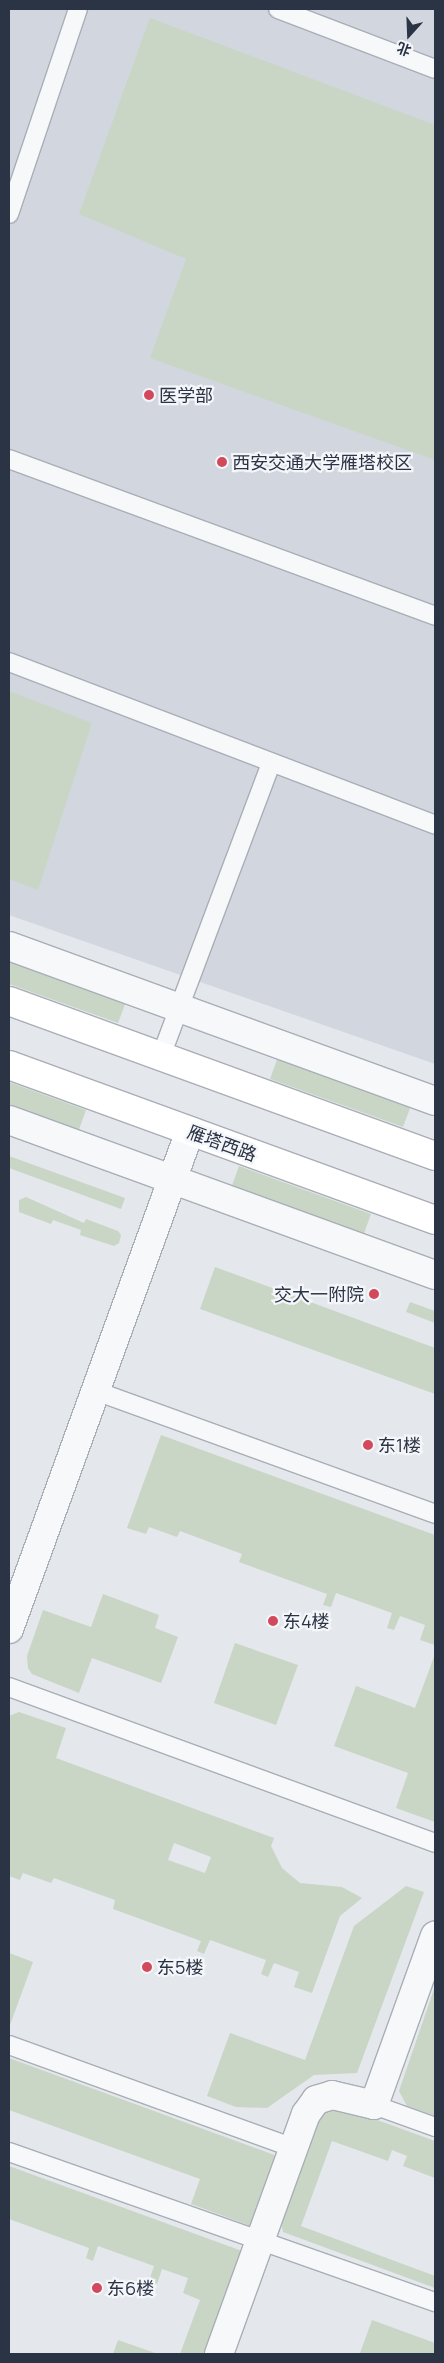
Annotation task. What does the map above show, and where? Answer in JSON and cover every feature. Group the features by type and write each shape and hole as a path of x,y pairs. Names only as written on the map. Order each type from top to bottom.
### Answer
{"main road":[{"path":"9,1001 435,1156"},
{"name":"雁塔西路","path":"9,1065 435,1220"}],"street":[{"path":"9,946 435,1101"},
{"path":"9,1120 435,1275"},
{"path":"9,1629 190,1131"},
{"path":"218,2354 306,2114 316,2100 332,2095 374,2105 435,1936"}],"lane":[{"path":"9,214 78,9"},
{"path":"278,9 435,69"},
{"path":"9,459 435,616"},
{"path":"9,662 271,764 435,825"},
{"path":"161,1056 271,764"},
{"path":"96,1391 435,1514"},
{"path":"9,1687 435,1843"},
{"path":"9,2045 294,2148"},
{"path":"374,2105 435,2127"},
{"path":"9,2152 225,2231 260,2239 435,2302"}],"shaded area":[{"name":"西安交通大学雁塔校区","path":"9,9 435,9 435,1064 9,915"}],"green space":[{"path":"150,18 435,125 435,460 150,358 186,259 79,214"},
{"path":"9,691 92,723 38,890 9,879"},
{"path":"9,956 127,999 118,1023 9,984"},
{"path":"279,1054 412,1103 403,1127 270,1079"},
{"path":"9,1082 86,1110 77,1135 9,1110"},
{"path":"9,1156 125,1198 121,1209 9,1168"},
{"path":"239,1166 371,1214 362,1239 230,1191"},
{"path":"26,1197 84,1223 86,1219 118,1231 121,1235 119,1243 114,1246 80,1235 81,1230 53,1220 51,1224 19,1212 19,1200"},
{"path":"215,1267 435,1348 435,1394 200,1309"},
{"path":"410,1302 435,1311 435,1323 406,1312"},
{"path":"161,1435 435,1535 435,1645 420,1640 425,1625 400,1616 394,1630 387,1628 392,1613 336,1593 331,1607 323,1605 327,1594 239,1562 242,1554 180,1531 177,1537 149,1527 146,1534 127,1528"},
{"path":"103,1594 159,1615 155,1628 178,1637 161,1683 92,1658 79,1693 32,1674 28,1668 27,1656 43,1610 91,1627"},
{"path":"235,1643 298,1665 276,1725 214,1703"},
{"path":"435,1654 435,1822 396,1808 408,1773 334,1746 356,1686 415,1708"},
{"path":"19,1712 66,1728 56,1758 274,1838 271,1846 282,1868 300,1883 342,1887 362,1898 340,1916 312,1993 294,1987 299,1972 274,1963 268,1977 261,1974 266,1960 210,1940 204,1954 197,1951 201,1941 113,1909 115,1900 54,1878 51,1883 23,1873 20,1880 9,1876 9,1716","holes":["174,1843 211,1857 205,1873 168,1860"]},
{"path":"406,1886 424,1892 357,2073 314,2075 267,2108 236,2107 207,2096 230,2033 305,2060 354,1926"},
{"path":"9,1953 33,1962 10,2025 9,2024"},
{"path":"435,1986 435,2116 407,2106 399,2091"},
{"path":"9,2058 277,2156 251,2226 191,2204 200,2179 9,2110"},
{"path":"331,2108 369,2117 435,2141 435,2178 403,2166 407,2156 392,2150 388,2161 332,2141 301,2226 435,2276 435,2288 283,2232 281,2222 321,2114"},
{"path":"9,2166 242,2251 204,2354 180,2354 200,2300 183,2293 188,2278 162,2269 157,2284 149,2281 154,2266 98,2246 93,2261 86,2258 89,2248 9,2219"},
{"path":"372,2320 435,2343 435,2354 360,2353"},
{"path":"118,2340 158,2354 113,2354"}],"place":[{"name":"医学部","path":"149,395"},
{"name":"西安交通大学雁塔校区","path":"222,462"},
{"name":"交大一附院","path":"374,1294"},
{"name":"东1楼","path":"368,1445"},
{"name":"东4楼","path":"273,1621"},
{"name":"东5楼","path":"147,1967"},
{"name":"东6楼","path":"97,2288"}]}
